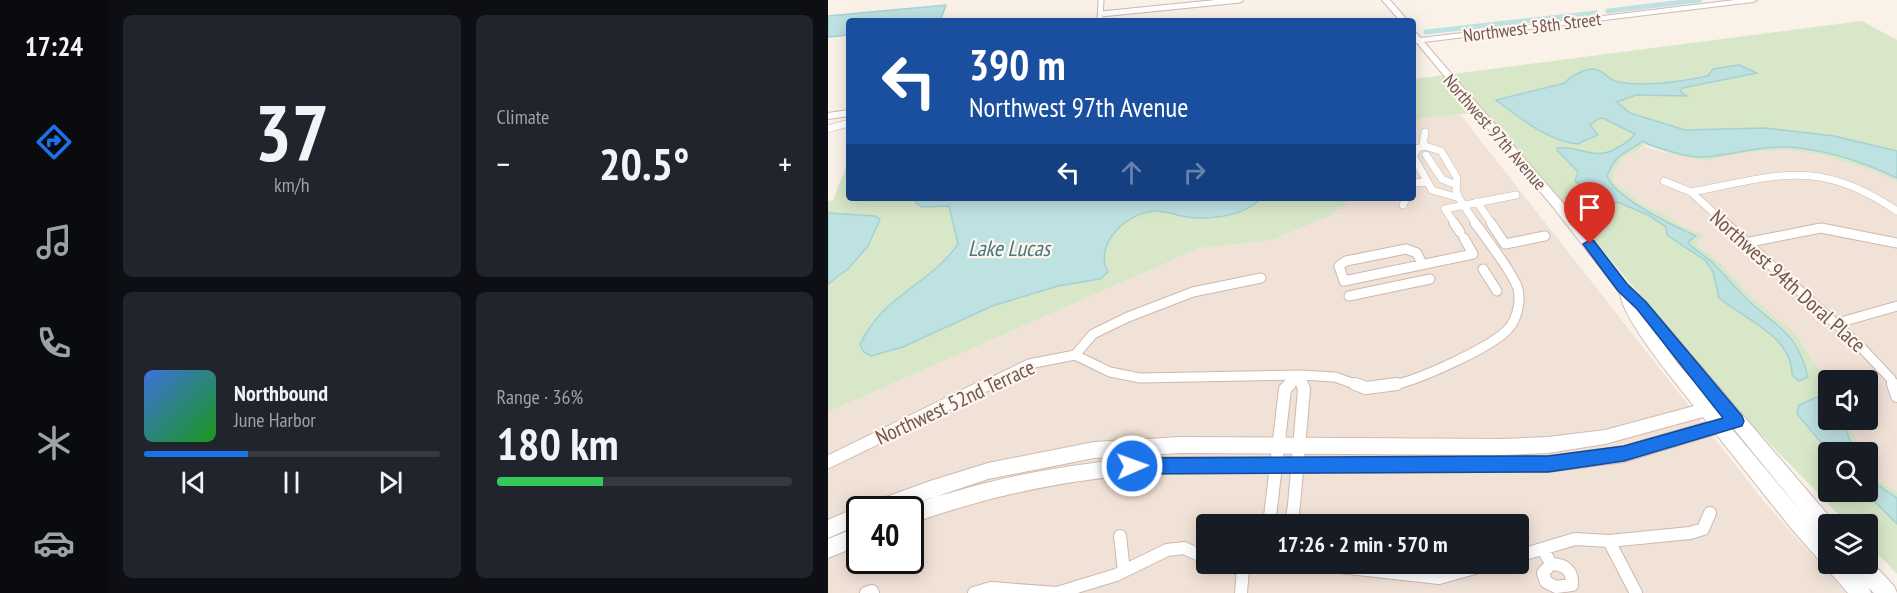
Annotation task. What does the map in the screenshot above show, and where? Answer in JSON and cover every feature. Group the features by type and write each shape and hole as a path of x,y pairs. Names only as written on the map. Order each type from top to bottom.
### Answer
{"street":[{"path":"1100,18 1101,0"},
{"path":"1101,14 1240,0"},
{"path":"1386,0 1401,18"},
{"name":"Northwest 58th Street","path":"1416,39 1753,0"},
{"name":"Northwest 97th Avenue","path":"1416,41 1604,262 1623,288 1631,308 1660,352 1714,407 1818,544"},
{"path":"828,109 846,107"},
{"path":"828,116 846,113"},
{"path":"828,129 846,124"},
{"path":"1425,132 1423,143 1425,150 1442,180 1456,185"},
{"path":"1261,278 1193,292 1128,317 1093,334 1075,355 1110,372 1140,378 1299,375 1335,377 1366,388 1395,385 1486,346 1509,328 1518,310 1518,288 1462,201 1456,185 1457,178 1441,151 1418,148 1416,151"},
{"path":"1416,162 1432,190 1462,201 1477,202 1516,195"},
{"path":"1690,192 1781,174 1801,175 1822,177 1843,183 1867,192 1897,211"},
{"name":"Northwest 94th Doral Place","path":"1664,181 1690,192 1878,363 1891,379 1896,391"},
{"path":"1416,183 1427,182"},
{"path":"1462,201 1445,209 1473,254"},
{"path":"1477,202 1505,244 1545,236"},
{"path":"1745,243 1821,228 1897,243"},
{"path":"1422,264 1417,253 1406,249 1347,261 1339,266 1344,281 1494,250"},
{"path":"1483,269 1497,291"},
{"path":"1349,296 1430,279"},
{"path":"1834,324 1897,306"},
{"name":"Northwest 52nd Terrace","path":"828,462 1029,364 1075,355"},
{"path":"1270,514 1285,389 1299,375"},
{"path":"1292,514 1304,389 1299,375"},
{"path":"914,496 966,478 1055,456 1140,446 1503,447 1591,439 1623,433 1714,407"},
{"path":"924,510 976,493 1053,475 1132,466 1525,465 1600,458 1641,449 1728,424"},
{"name":"Northwest 97th Avenue","path":"1728,424 1818,519"},
{"path":"1591,439 1600,458"},
{"path":"1053,475 1055,456"},
{"path":"1529,553 1575,539 1609,541 1690,534 1703,528 1710,513"},
{"path":"828,529 846,521"},
{"path":"1120,536 1125,571"},
{"path":"828,549 846,541"},
{"path":"1609,541 1636,593"},
{"path":"974,593 991,588 1057,593 1125,571 1167,550 1184,548 1196,553"},
{"path":"1543,549 1551,564"},
{"path":"1241,593 1245,574"},
{"path":"1403,574 1439,578 1453,574"},
{"path":"1844,574 1861,593"},
{"path":"1869,574 1887,593"},
{"path":"866,593 872,591 873,593"}],"shaded area":[{"path":"1459,113 1766,504 1818,562 1818,574 1829,574 1846,593 828,593 828,412 1200,248 1269,241 1328,217 1350,201 1416,201 1416,122 1419,118"},
{"path":"1644,144 1646,147 1674,155 1705,161 1752,152 1788,150 1824,155 1877,172 1897,182 1897,492 1878,480 1878,442 1857,442 1852,430 1878,430 1878,370 1820,370 1796,334 1754,299 1718,261 1697,245 1704,235 1675,223 1666,214 1647,207 1615,183 1613,177 1618,164 1629,153 1640,150"}],"green space":[{"path":"1862,21 1897,40 1897,182 1877,172 1823,155 1788,150 1752,152 1705,161 1674,155 1644,144 1622,160 1613,177 1615,183 1647,207 1666,214 1675,223 1704,235 1697,245 1718,261 1754,299 1796,334 1820,370 1818,430 1852,430 1857,442 1818,442 1818,493 1743,416 1485,112 1419,118 1416,122 1416,79"},
{"path":"846,167 846,201 916,201 922,207 949,206 959,242 955,249 871,324 860,345 903,347 992,306 1058,286 1100,279 1105,266 1105,251 1110,237 1127,221 1141,214 1159,211 1202,218 1232,214 1258,201 1350,201 1328,217 1269,241 1200,248 828,412 828,284 854,263 880,219 875,216 828,213 828,201 833,200"},
{"path":"1878,480 1897,492 1897,574 1878,554 1878,514 1838,514 1827,502 1878,502"}],"water":[{"path":"946,5 941,18 846,18 846,35 828,37 828,16"},
{"path":"1739,65 1757,73 1682,88 1681,92 1687,96 1636,95 1617,102 1630,113 1685,130 1764,128 1834,136 1897,151 1897,178 1843,157 1815,150 1787,147 1766,148 1697,157 1670,151 1643,141 1622,154 1614,162 1607,176 1621,193 1633,202 1696,236 1688,242 1690,245 1712,262 1745,297 1793,341 1804,362 1808,377 1799,381 1792,375 1790,361 1776,339 1719,298 1713,272 1706,261 1667,235 1666,227 1648,215 1620,203 1590,198 1575,180 1578,172 1557,150 1557,148 1565,148 1594,153 1609,152 1629,141 1635,134 1603,118 1590,125 1598,135 1580,144 1568,143 1535,128 1496,100 1565,83 1582,71 1590,69 1597,69 1618,82 1652,84 1708,76 1713,69"},
{"name":"Lake Lucas","path":"916,201 1258,201 1242,211 1211,218 1182,216 1158,211 1133,217 1115,232 1109,241 1105,251 1108,272 1100,279 1058,286 992,306 903,347 871,356 864,352 860,345 869,328 893,302 947,258 958,244 949,206 922,207"},
{"path":"828,213 875,216 880,219 868,246 848,269 828,284"},
{"path":"1818,397 1818,430 1846,430 1851,442 1821,442 1797,414 1799,405"},
{"path":"1878,486 1897,498 1897,524 1875,502 1878,502"}],"waterway":[{"path":"1608,11 1700,0"},
{"path":"1426,32 1596,13"}],"route":[{"path":"1132,466 1548,464 1624,454 1736,421 1641,306 1623,288 1590,244"}]}
